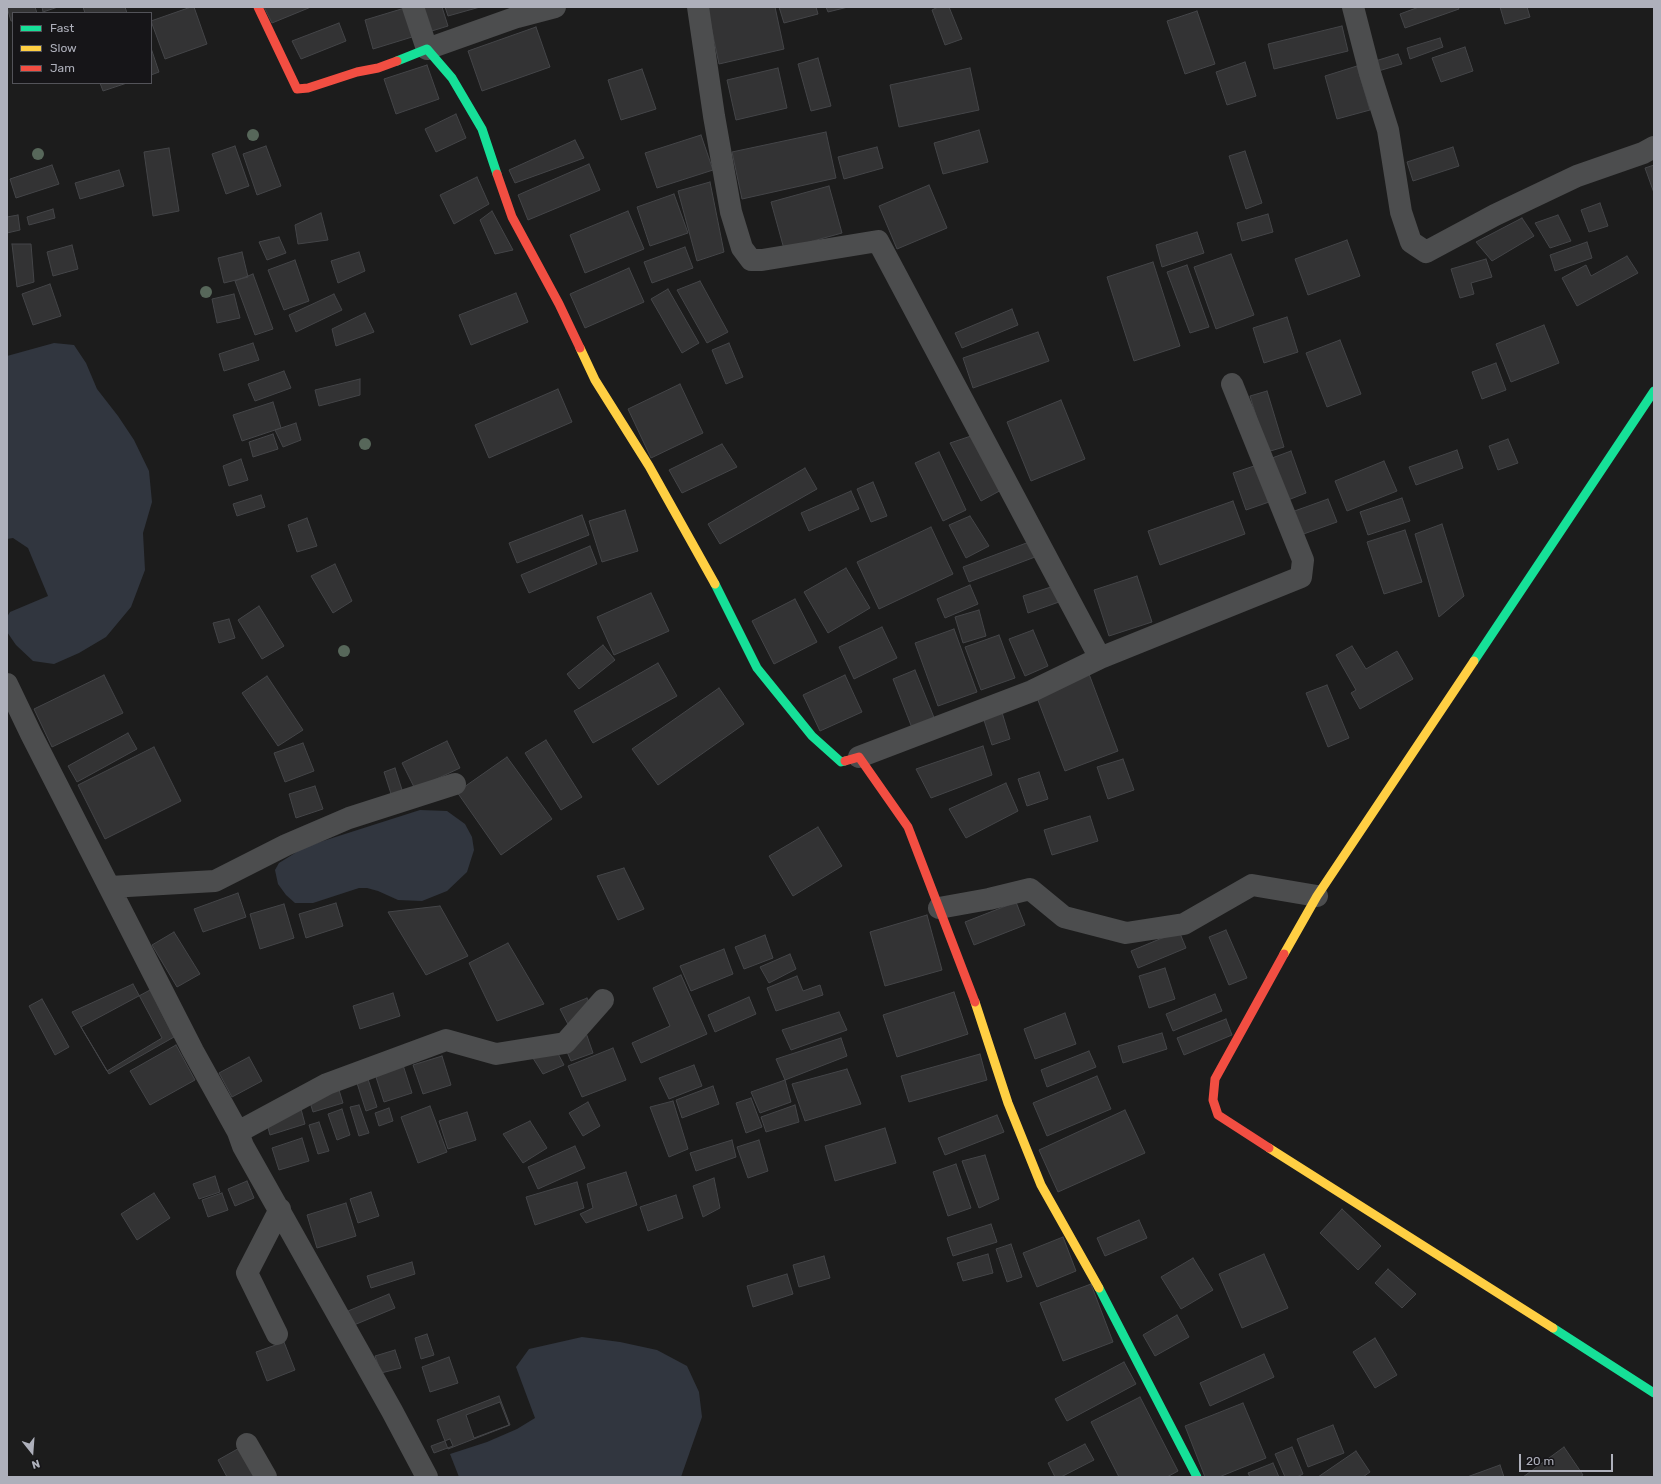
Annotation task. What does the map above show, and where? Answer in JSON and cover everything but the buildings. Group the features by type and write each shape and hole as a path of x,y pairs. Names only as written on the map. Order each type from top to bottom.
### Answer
{"street":[{"path":"258,7 297,89 308,88 357,72 378,68 517,17 555,7"},
{"path":"413,7 427,49 452,78 482,129 512,217 559,304 595,380 649,466 717,588 757,668 812,736 841,762 859,757 1032,691 1100,658 1301,577 1303,560 1232,384"},
{"path":"698,7 714,116 731,212 742,248 751,260 762,260 878,242 1100,658"},
{"path":"1353,7 1370,73 1388,130 1401,212 1411,242 1426,252 1495,215 1578,176 1643,153 1654,147"},
{"path":"1654,390 1317,896 1215,1079 1212,1100 1218,1115 1654,1394"},
{"path":"7,684 193,1051 427,1477"},
{"path":"859,757 908,827 972,990 1008,1103 1041,1185 1102,1294 1197,1477"},
{"path":"110,887 215,881 286,846 349,818 456,784"},
{"path":"939,908 989,899 1030,889 1064,917 1126,933 1184,924 1252,885 1317,896"},
{"path":"238,1132 327,1084 446,1040 496,1054 565,1043 603,1000"},
{"path":"277,1334 247,1273 280,1209"},
{"path":"247,1444 266,1477"}],"shaded area":[{"path":"54,343 74,345 86,363 97,389 134,440 149,471 152,502 143,533 145,570 131,607 106,637 79,653 54,664 33,661 16,645 7,632 7,617 10,612 48,596 28,548 13,538 7,539 7,356"},
{"path":"420,810 447,811 465,824 472,837 474,850 467,872 447,891 422,901 398,900 378,891 367,888 359,888 313,903 295,903 286,895 278,884 275,870 279,863 303,848"},
{"path":"582,1337 620,1342 657,1350 687,1366 699,1392 702,1417 681,1477 459,1477 450,1454 487,1442 517,1429 535,1418 516,1367 529,1349"}],"traffic: fast":[{"path":"397,61 427,49 452,78 482,129 497,174"},
{"path":"1474,661 1654,391"},
{"path":"715,584 757,668 812,736 841,762 845,761"},
{"path":"1099,1288 1197,1477"},
{"path":"1553,1328 1654,1393"}],"traffic: slow":[{"path":"580,348 595,380 649,466 715,584"},
{"path":"1284,954 1317,896 1474,661"},
{"path":"975,1002 1008,1103 1041,1185 1099,1288"},
{"path":"1269,1148 1553,1328"}],"traffic: jam":[{"path":"258,7 297,89 308,88 397,61"},
{"path":"497,174 512,217 559,304 580,348"},
{"path":"845,761 859,757 908,827 975,1002"},
{"path":"1269,1148 1218,1115 1213,1100 1215,1079 1284,954"}]}
